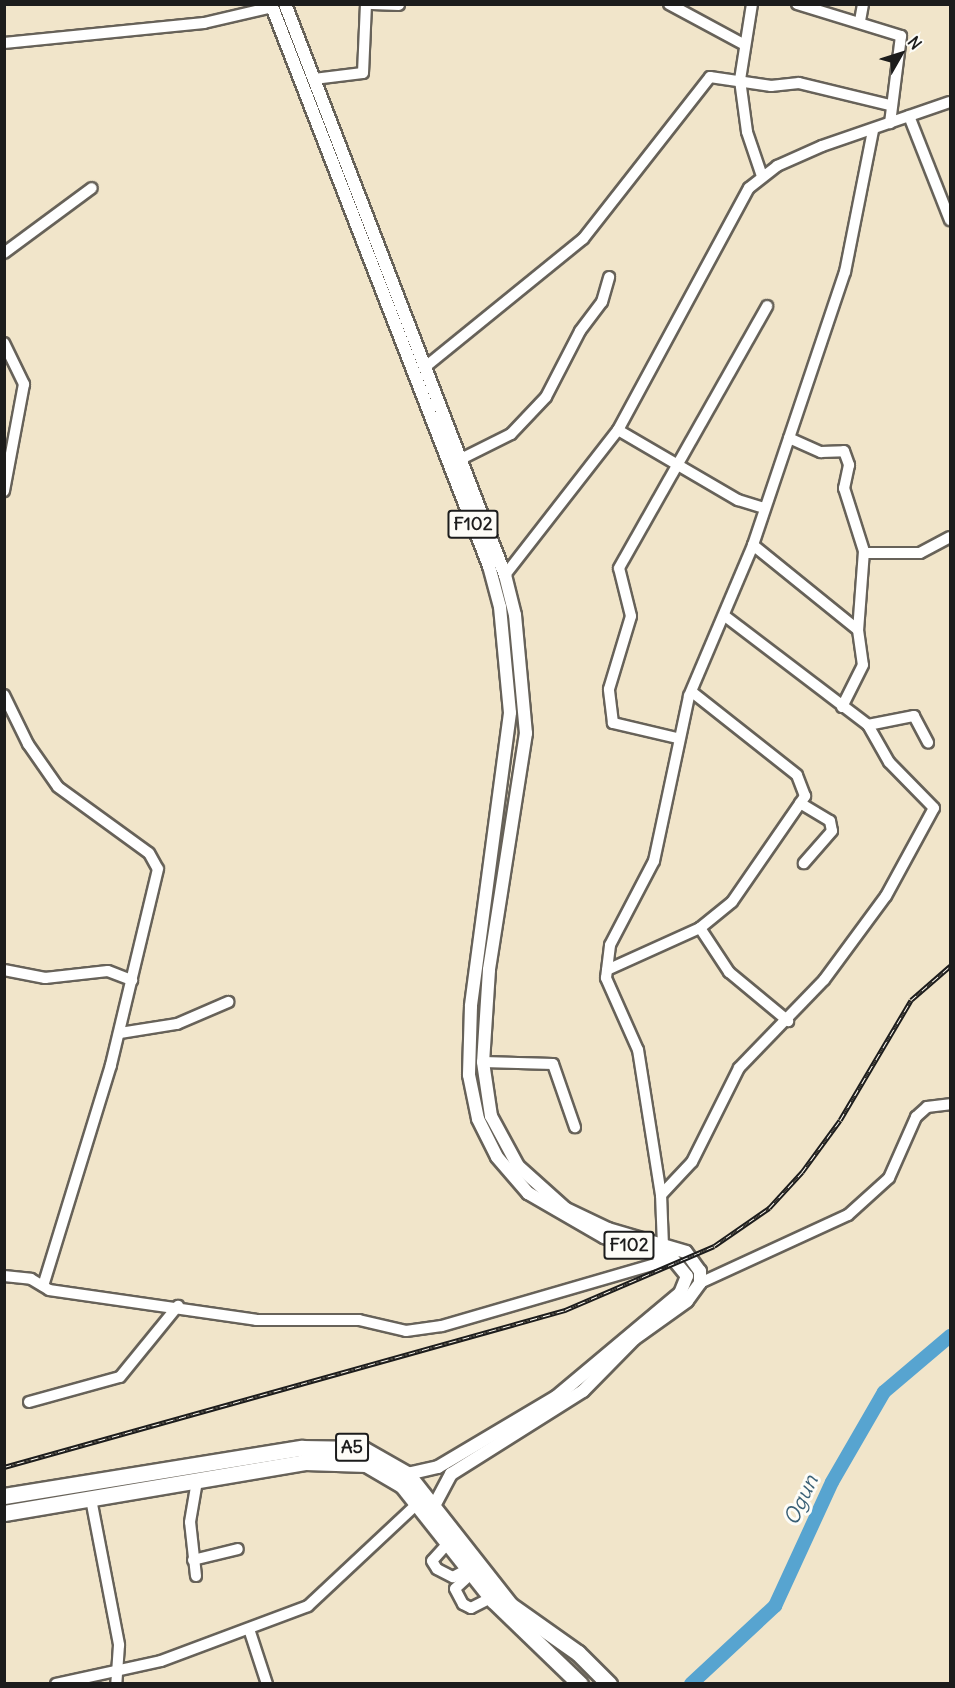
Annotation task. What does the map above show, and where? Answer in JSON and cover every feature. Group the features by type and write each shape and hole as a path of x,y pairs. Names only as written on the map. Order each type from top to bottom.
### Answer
{"highway":[{"name":"A5","path":"4,1513 197,1481 317,1446 363,1449 407,1474 435,1504 510,1605 607,1682"},
{"name":"A5","path":"4,1496 256,1463 354,1461 393,1477 418,1503 491,1598 580,1683"}],"main road":[{"name":"F102","path":"285,4 505,575 519,642 526,733 489,970 483,1062 498,1133 535,1184 566,1209 691,1257 700,1271 700,1284"},
{"name":"F102","path":"271,6 485,555 500,607 510,677 508,748 471,1006 469,1075 486,1139 528,1193 604,1237 673,1260 687,1276 684,1289 580,1379 438,1467 407,1474"},
{"path":"469,1075 484,1075"},
{"path":"435,1504 451,1474 584,1391 634,1340 687,1301 700,1284"}],"street":[{"path":"314,78 363,73 366,4"},
{"path":"372,4 399,5"},
{"path":"669,4 743,44"},
{"path":"752,4 743,44 740,80 747,132 762,176"},
{"path":"797,4 860,21 901,36 890,105 890,123"},
{"path":"860,21 863,4"},
{"path":"4,44 204,23 271,6"},
{"path":"424,368 583,239 710,77 740,80 771,87 800,83 890,105"},
{"path":"505,575 618,430 707,260 762,176 822,146 951,102"},
{"path":"909,116 916,144 947,190 951,220"},
{"path":"663,1246 661,1195 638,1050 609,990 607,970 610,945 654,861 677,738 692,692 726,617 753,545 844,272 873,130"},
{"path":"4,253 92,188"},
{"path":"461,459 511,434 546,397 580,331 602,302 609,277"},
{"path":"677,738 613,723 609,689 631,616 619,568 680,465 767,306"},
{"path":"4,343 24,384 4,491"},
{"path":"618,430 738,500 765,508"},
{"path":"789,438 820,452 844,451 849,465 847,505 864,553 858,630 863,672 842,707"},
{"path":"864,553 920,553 951,537"},
{"path":"753,545 858,630"},
{"path":"661,1195 692,1162 739,1068 788,1021 886,896 933,812 933,803 910,788 889,762 868,726 726,617"},
{"path":"607,970 700,928 732,902 800,803 805,786 797,775 692,692"},
{"path":"4,695 28,744 58,787 155,861 158,881 120,1033 43,1286"},
{"path":"868,726 914,716 928,742"},
{"path":"800,803 832,825 804,863"},
{"path":"700,928 729,972 788,1021"},
{"path":"4,970 45,978 108,971 132,980"},
{"path":"120,1033 177,1024 228,1002"},
{"path":"483,1062 553,1064 576,1127"},
{"path":"700,1284 848,1215 889,1178 916,1117 927,1107 951,1104"},
{"path":"4,1276 93,1298 178,1305 256,1320 359,1320 424,1330 673,1260"},
{"path":"29,1402 120,1377 178,1305"},
{"path":"196,1576 190,1522 197,1481"},
{"path":"91,1499 119,1645 114,1667 116,1683"},
{"path":"56,1683 114,1667 161,1660 250,1632 308,1605 418,1503"},
{"path":"449,1542 432,1561 437,1569 453,1577 470,1571"},
{"path":"193,1560 238,1549"},
{"path":"470,1571 455,1589 463,1604 471,1608 491,1598"},
{"path":"250,1632 267,1683"}],"waterway":[{"name":"Ogun","path":"691,1684 775,1606 832,1482 884,1392 950,1336"}],"railway":[{"path":"4,1467 565,1310 714,1246 769,1208 802,1172 840,1120 911,1000 950,966"}]}
